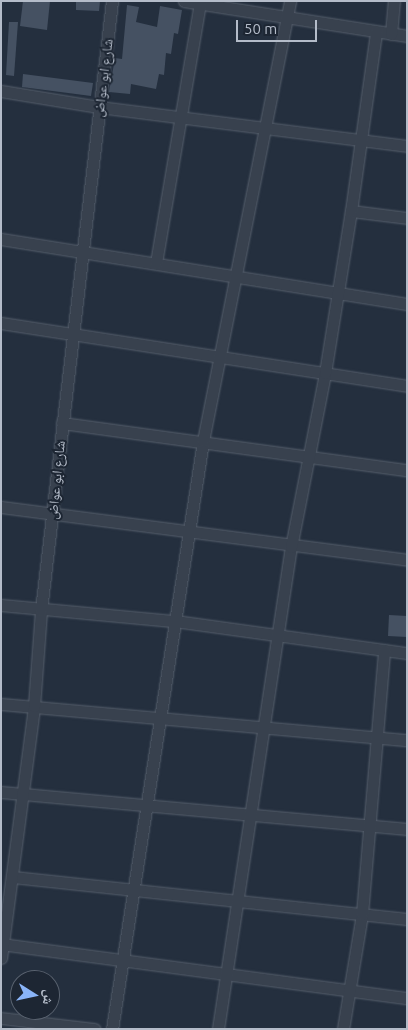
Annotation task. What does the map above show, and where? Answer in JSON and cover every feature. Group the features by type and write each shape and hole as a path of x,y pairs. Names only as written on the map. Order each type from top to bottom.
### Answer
{"street":[{"name":"شارع ابو عواض","path":"1,958 34,706 41,610 112,1"},
{"path":"184,1 407,36"},
{"path":"112,1029 203,441 222,356 290,1"},
{"path":"391,34 394,1"},
{"path":"156,263 179,116 200,4"},
{"path":"218,1029 252,815 262,728 292,547 325,372 336,293 351,211 359,142 376,32"},
{"path":"1,91 99,107 266,127 359,142 407,146"},
{"path":"351,211 407,218"},
{"path":"1,239 236,275 407,304"},
{"path":"1,323 407,386"},
{"path":"62,423 407,470"},
{"path":"1,507 292,547 407,560"},
{"path":"1,605 175,621 278,633 407,652"},
{"path":"343,1029 362,914 384,650"},
{"path":"1,704 407,740"},
{"path":"1,792 407,829"},
{"path":"13,877 133,888 407,919"},
{"path":"2,944 350,992 407,998"},
{"path":"1,1018 94,1029"}],"building":[{"path":"23,1 50,1 47,30 20,26"},
{"path":"76,1 100,1 99,11 76,10"},
{"path":"127,5 139,7 136,22 157,27 160,6 182,10 178,34 174,33 171,54 166,53 164,75 159,74 156,89 131,84 130,94 109,92 115,58 122,59"},
{"path":"9,22 18,22 14,76 6,75"},
{"path":"23,74 93,83 91,96 22,87"},
{"path":"389,615 407,616 407,637 388,636"}]}
